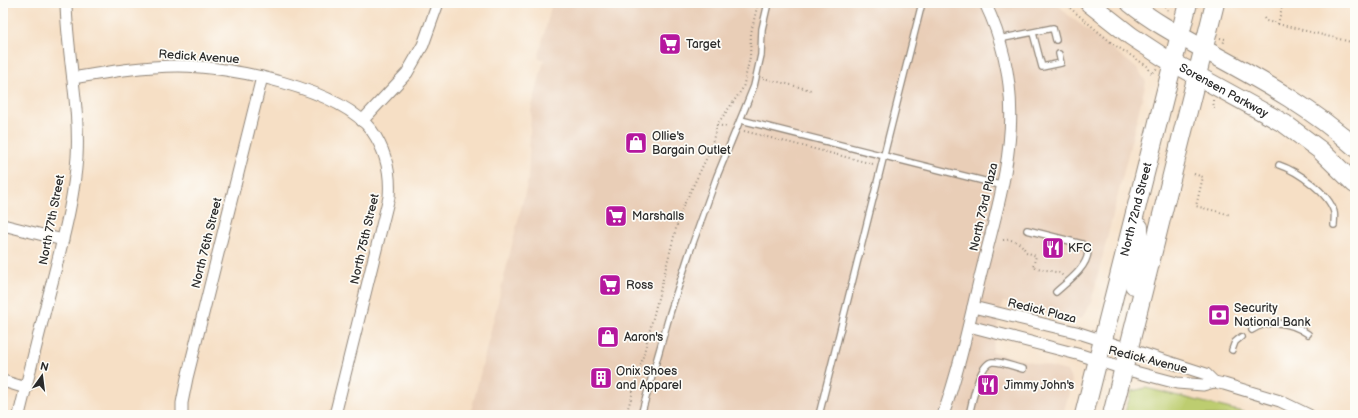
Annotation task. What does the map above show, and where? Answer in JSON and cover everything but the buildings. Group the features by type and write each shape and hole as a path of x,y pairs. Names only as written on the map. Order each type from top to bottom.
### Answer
{"main road":[{"name":"Sorensen Parkway","path":"1088,3 1131,36 1173,63 1285,124 1320,150 1355,184"},
{"name":"Sorensen Parkway","path":"1130,3 1180,36 1288,96 1325,121 1355,147"},
{"name":"North 72nd Street","path":"1117,346 1140,196 1188,3"},
{"name":"North 72nd Street","path":"1084,415 1111,365 1197,76 1215,3"},
{"path":"1096,415 1111,365 1120,361 1117,346"},
{"name":"North 72nd Street","path":"1111,365 1112,415"}],"street":[{"name":"North 77th Street","path":"19,415 63,240 72,198 77,157 77,115 66,27 66,3"},
{"path":"362,121 407,73 423,45 438,3"},
{"name":"North 73rd Plaza","path":"943,415 968,326 1004,186 1010,145 1011,105 1007,66 985,3"},
{"name":"Redick Avenue","path":"73,78 144,67 179,66 222,69 262,77 295,86 335,103 351,112 362,121"},
{"name":"North 76th Street","path":"182,415 182,403 187,378 262,77"},
{"name":"North 75th Street","path":"335,415 390,190 386,156 372,132 362,121"},
{"path":"3,225 63,240"},
{"name":"Redick Plaza","path":"973,307 1076,332 1117,346"},
{"path":"968,326 1111,365"},
{"name":"Redick Avenue","path":"1117,346 1206,374 1214,382"},
{"name":"Redick Avenue","path":"1111,365 1177,383 1203,385 1214,382 1265,395 1309,415"},
{"path":"3,381 26,388"}],"lane":[{"path":"642,415 678,285 715,183 757,76 761,55 762,29 768,3"},
{"path":"820,415 922,3"},
{"path":"999,40 1053,28 1056,40"},
{"path":"1033,33 1042,67 1061,62 1059,54"},
{"path":"740,120 1004,186"},
{"path":"1279,165 1298,173 1328,200 1334,212 1334,224"},
{"path":"1027,230 1077,242 1086,248 1088,252 1086,261 1056,292"},
{"path":"1252,330 1265,324 1276,323 1295,326 1308,334"},
{"path":"1232,350 1235,342 1241,336"},
{"path":"969,415 981,371 986,364 994,362 1023,369"}],"path":[{"path":"626,415 640,368 680,213 710,151 717,125 743,88 750,57 751,33 758,3"},
{"path":"1064,3 1113,44 1147,66 1152,74"},
{"path":"1278,24 1283,3"},
{"path":"1264,18 1266,21 1355,43"},
{"path":"746,73 811,90"},
{"path":"737,129 882,166"},
{"path":"1194,174 1203,177 1196,206 1231,215"},
{"path":"1003,240 1017,241 1023,246 1026,252 1036,256 1033,267 1060,273 1068,281"}],"shaded area":[{"path":"552,3 1057,3 1067,14 1138,69 1146,82 1091,303 1081,319 1003,302 992,352 1067,371 1072,381 1063,415 470,415 528,180 531,110 544,60 538,58"}],"green space":[{"path":"1146,388 1255,415 1124,415 1132,391"}],"place":[{"name":"Target","path":"670,44"},
{"name":"Ollie's Bargain Outlet","path":"636,143"},
{"name":"Marshalls","path":"616,216"},
{"name":"KFC","path":"1053,248"},
{"name":"Ross","path":"610,285"},
{"name":"Security National Bank","path":"1219,315"},
{"name":"Aaron's","path":"608,337"},
{"name":"Onix Shoes and Apparel","path":"601,378"},
{"name":"Jimmy John's","path":"988,385"}]}
